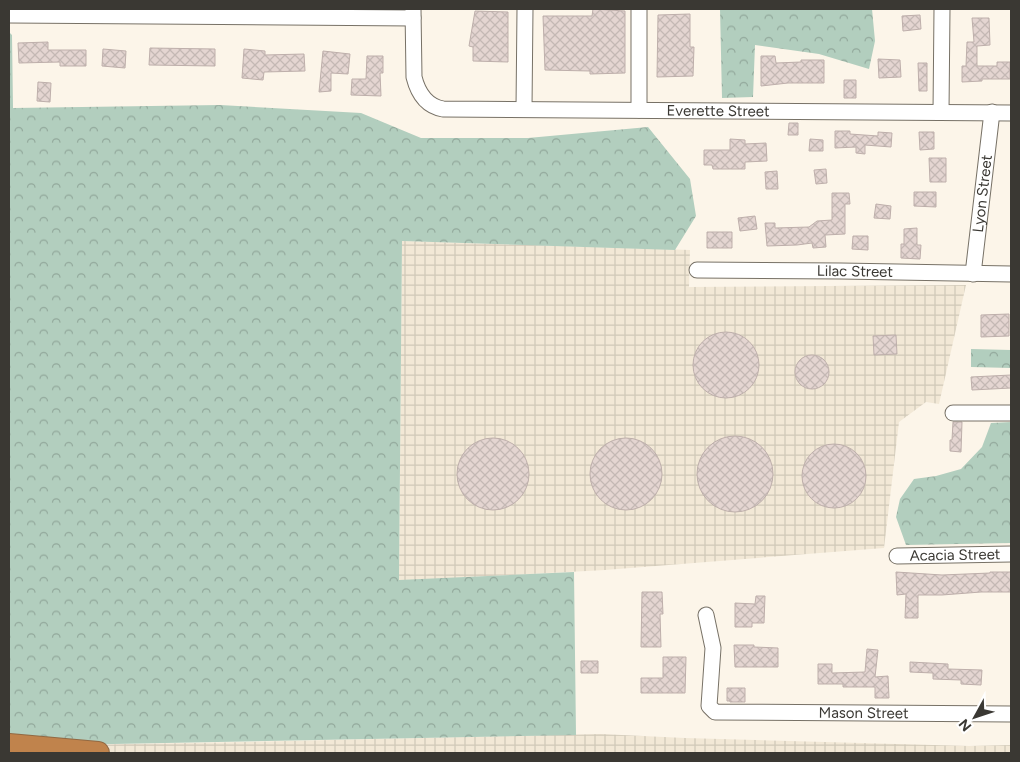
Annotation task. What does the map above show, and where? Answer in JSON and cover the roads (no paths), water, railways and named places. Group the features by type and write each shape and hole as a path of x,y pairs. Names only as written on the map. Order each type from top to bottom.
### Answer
{"highway":[{"path":"9,745 98,753"}],"street":[{"path":"524,108 525,9"},
{"path":"639,9 639,110"},
{"path":"941,112 942,9"},
{"path":"9,15 413,13"},
{"name":"Everette Street","path":"413,13 414,77 420,93 426,101 432,106 443,109 1011,112"},
{"name":"Lyon Street","path":"973,274 992,112"},
{"name":"Lilac Street","path":"696,270 841,270 1011,274"},
{"path":"953,413 1011,413"},
{"name":"Acacia Street","path":"897,556 1011,554"},
{"name":"Mason Street","path":"706,616 713,648 709,706 715,712 1011,714"}]}
